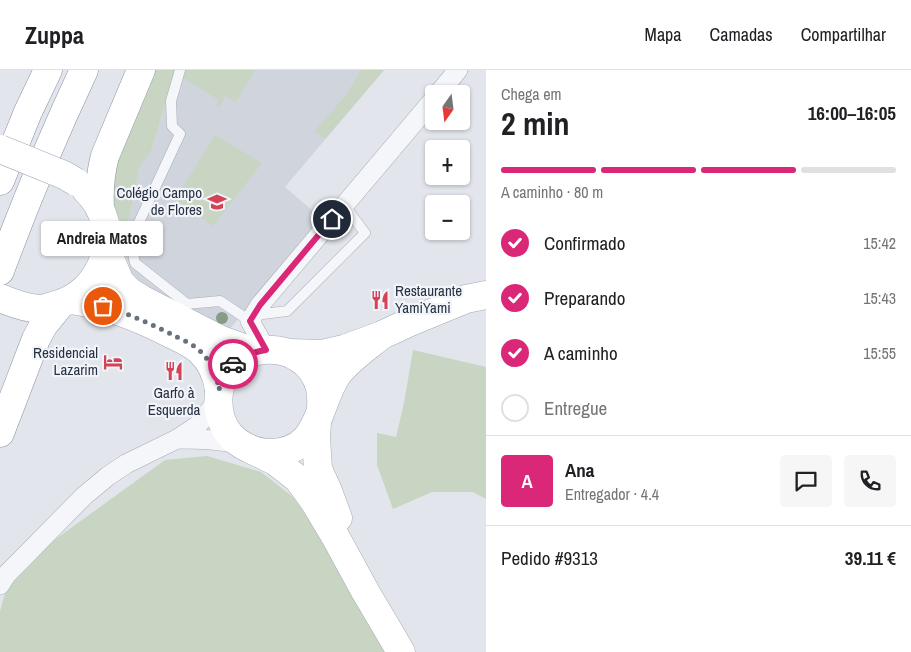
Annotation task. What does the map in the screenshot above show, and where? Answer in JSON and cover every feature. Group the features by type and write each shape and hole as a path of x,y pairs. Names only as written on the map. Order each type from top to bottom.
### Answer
{"main road":[{"path":"0,181 28,112 48,70"},
{"path":"0,271 58,125 84,70"},
{"path":"141,70 104,156 99,190 120,282 130,292 221,340 322,354 344,349 382,335 466,299 486,295"},
{"path":"0,149 64,176 89,192 112,244"},
{"path":"0,433 36,339 43,326 57,305 80,294 90,285 99,272 112,244"},
{"path":"0,298 13,304 103,306 136,317 198,349 218,377 218,408 221,420 227,430 234,439 247,448 275,461 298,479 331,529 401,652"},
{"path":"247,448 263,453 274,453 294,447 303,440 311,432 337,377 348,362 382,335"},
{"path":"218,395 220,384 226,373 243,356 278,349 300,359 308,366 320,387 322,399 316,438 318,469 341,525 356,554 414,652"}],"street":[{"path":"446,85 458,70"},
{"path":"278,349 253,317 260,305 425,110"},
{"path":"0,584 7,574 84,496 126,464 177,439 198,426 218,395"},
{"path":"177,439 220,440 247,448"}],"lane":[{"path":"112,244 131,245 134,233 180,134 172,126 171,102 180,70"},
{"path":"112,244 187,304 220,302 253,317 287,311 365,233 344,205"},
{"path":"112,244 134,233"},
{"path":"345,337 364,334 382,335"}],"shaded area":[{"name":"Colégio Campo de Flores","path":"175,70 384,70 285,187 321,218 229,330 160,296 139,281 131,271 123,246 140,166 151,152"}],"green space":[{"path":"154,70 175,70 151,152 140,166 128,223 121,223 113,204 111,184 114,167"},
{"path":"184,70 255,70 236,102 225,96 219,108 216,105 219,100 182,77"},
{"path":"361,70 384,70 325,139 315,131 346,95"},
{"path":"215,135 262,163 213,226 175,199"},
{"path":"413,350 486,367 486,499 473,492 432,492 393,509 377,465 377,433 396,437"},
{"path":"207,456 261,472 293,497 329,548 387,652 0,652 0,611 6,590 53,541 165,460"}],"way so far":[{"path":"103,306 136,317 198,349 218,377 219,390 220,384 233,364"}],"place":[{"name":"Colégio Campo de Flores","path":"217,202"},
{"name":"Restaurante YamiYami","path":"380,300"},
{"name":"Andreia Matos","path":"103,306"},
{"name":"Residencial Lazarim","path":"113,362"},
{"name":"Garfo à Esquerda","path":"174,371"}],"route":[{"path":"233,364 243,356 266,350 250,321 260,305 332,219"}]}
